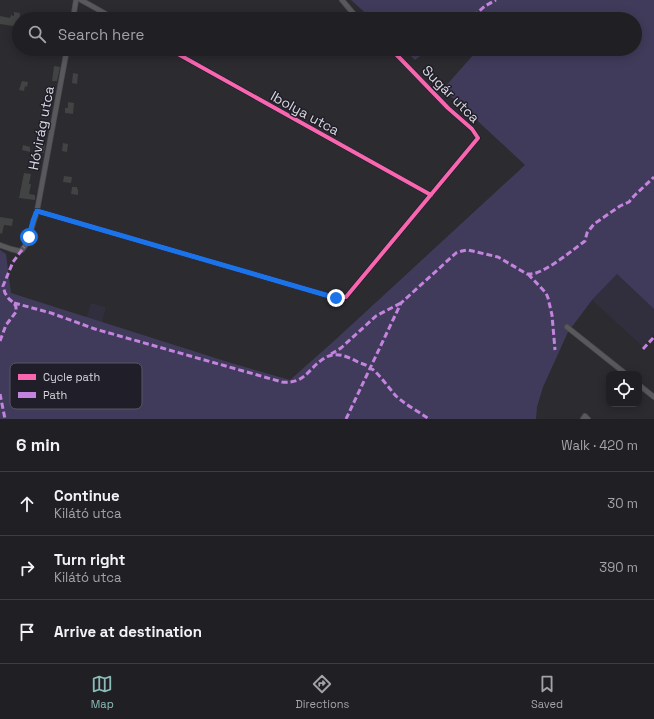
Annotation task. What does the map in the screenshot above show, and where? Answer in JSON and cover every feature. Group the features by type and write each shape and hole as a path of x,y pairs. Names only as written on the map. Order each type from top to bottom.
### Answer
{"street":[{"path":"74,12 76,0"},
{"path":"81,0 102,12"},
{"path":"342,0 352,12"},
{"name":"Hóvirág utca","path":"0,245 19,251 22,250 27,243 37,211 66,56"},
{"name":"Ibolya utca","path":"182,56 431,195"},
{"name":"Sugár utca","path":"397,56 448,108 472,129 478,138 431,195"},
{"path":"37,211 336,298 346,297 431,195"},
{"path":"567,328 622,371"},
{"path":"642,387 654,396"},
{"path":"583,419 585,416 588,419"}],"shaded area":[{"path":"351,0 654,0 654,309 617,274 592,300 568,332 543,387 537,407 536,419 0,419 0,250 6,254 11,293 231,363 290,380 525,165 443,89 472,56 642,56 642,12 364,12"},
{"path":"411,56 420,56 415,60"},
{"path":"617,274 654,309 654,334 643,347 592,300"},
{"path":"91,303 106,307 102,323 86,319"}],"building":[{"path":"11,15 12,26 0,24 0,16 10,18"},
{"path":"54,66 60,67 57,81 52,81"},
{"path":"73,73 78,74 77,84 72,83"},
{"path":"22,81 28,82 24,91 19,90"},
{"path":"68,102 74,103 73,114 65,113 65,108 68,108"},
{"path":"37,142 45,144 44,153 35,151"},
{"path":"63,143 68,144 67,152 62,151"},
{"path":"23,145 30,147 30,152 22,150"},
{"path":"24,173 31,174 29,194 35,195 35,200 19,198"},
{"path":"64,176 72,177 71,183 63,182"},
{"path":"72,187 77,187 78,195 71,194"},
{"path":"0,217 13,219 12,226 4,225 2,234 0,233"}],"marked path":[{"path":"478,12 496,0"},
{"path":"346,419 401,303 456,253 468,250 498,257 527,274 536,273 555,263 585,241 587,233 594,224 620,206 629,202 654,177"},
{"path":"0,341 6,325 16,312 16,307 5,293 3,286 13,262 24,247"},
{"path":"528,274 546,293 548,298 552,315 555,350"},
{"path":"14,303 51,313 95,329 282,382 290,382 301,379 328,356 342,355 371,368 396,396 429,419"},
{"path":"331,354 341,348 376,316 401,303"},
{"path":"643,349 654,337"},
{"path":"0,394 5,419"}],"cycle path":[{"path":"182,56 431,195"},
{"path":"37,211 336,298 346,297 478,138 472,129 448,108 398,56"}],"route":[{"path":"29,237 37,211 336,298"}]}
